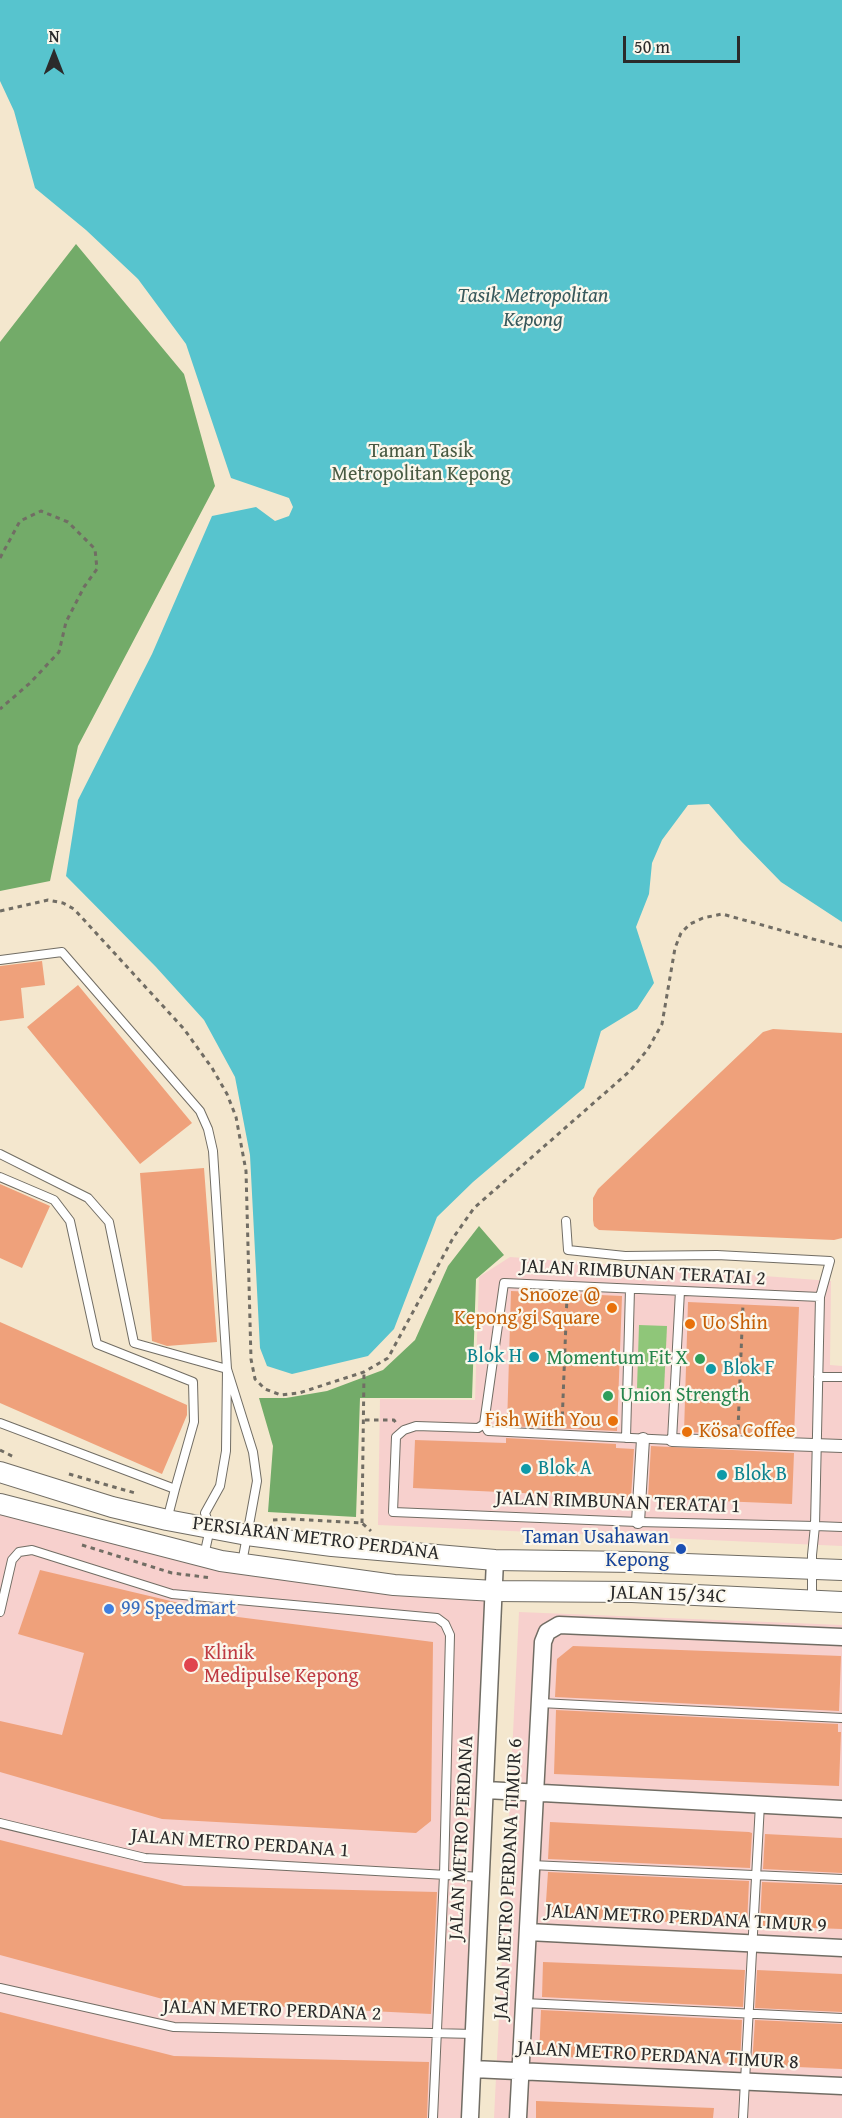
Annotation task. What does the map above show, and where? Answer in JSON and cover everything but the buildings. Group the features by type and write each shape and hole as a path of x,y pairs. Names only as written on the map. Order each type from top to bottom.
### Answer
{"street":[{"path":"638,1522 643,1439"},
{"path":"672,1440 842,1446"},
{"name":"PERSIARAN METRO PERDANA","path":"0,1472 112,1507 248,1535 332,1546 495,1560"},
{"name":"PERSIARAN METRO PERDANA","path":"0,1504 242,1564 394,1585 494,1591"},
{"name":"JALAN 15/34C","path":"495,1560 842,1570"},
{"name":"JALAN METRO PERDANA","path":"470,2118 495,1560"},
{"name":"JALAN 15/34C","path":"494,1591 632,1592 842,1602"},
{"name":"JALAN METRO PERDANA TIMUR 6","path":"518,2118 543,1642 547,1632 559,1625 842,1637"},
{"path":"486,1790 842,1809"},
{"name":"JALAN METRO PERDANA TIMUR 9","path":"528,1932 842,1948"},
{"name":"JALAN METRO PERDANA TIMUR 8","path":"473,2069 842,2086"}],"lane":[{"path":"0,960 62,952 200,1111 208,1129 213,1151 226,1369 226,1451 220,1486 205,1513 210,1528 204,1556"},
{"path":"0,1154 88,1198 109,1222 134,1343 226,1369"},
{"path":"0,1177 54,1200 70,1221 97,1344 194,1382 194,1422 167,1520"},
{"path":"566,1221 568,1250 625,1256 717,1255 830,1261 820,1297 812,1600"},
{"name":"JALAN RIMBUNAN TERATAI 2","path":"484,1424 504,1283 820,1297"},
{"path":"626,1438 630,1289"},
{"path":"404,1430 416,1426 478,1428 484,1424 488,1431 672,1440 680,1291"},
{"path":"226,1369 253,1452 256,1481 242,1564"},
{"path":"819,1377 842,1377"},
{"path":"0,1423 175,1489"},
{"name":"JALAN RIMBUNAN TERATAI 1","path":"404,1430 396,1437 393,1512 638,1522 842,1527"},
{"path":"0,1612 12,1560 20,1552 32,1550 172,1594 437,1618 445,1624 450,1635 444,1875 433,2118"},
{"path":"540,1703 842,1718"},
{"path":"743,2118 760,1804"},
{"name":"JALAN METRO PERDANA 1","path":"0,1823 145,1858 482,1877"},
{"path":"531,1865 842,1879"},
{"name":"JALAN METRO PERDANA 2","path":"0,1988 174,2027 474,2034"},
{"path":"524,2003 842,2018"}],"path":[{"path":"0,558 20,521 41,511 68,522 95,549 97,569 84,587 66,622 59,652 30,683 0,709"},
{"path":"0,911 48,900 63,903 74,909 184,1029 212,1068 227,1094 236,1117 246,1171 251,1359 255,1379 265,1389 281,1395 299,1393 364,1372 388,1358 453,1238 474,1208 630,1071 648,1049 662,1024 675,948 681,933 690,924 703,918 722,914 842,947"},
{"path":"561,1435 568,1286"},
{"path":"738,1443 743,1294"},
{"path":"362,1523 364,1372"},
{"path":"364,1420 394,1420 404,1430"}],"shaded area":[{"path":"510,1257 831,1281 830,1365 842,1366 842,1546 378,1525 380,1399 475,1400 479,1277"},
{"path":"0,1513 225,1571 378,1591 487,1599 465,2118 0,2118"},
{"path":"519,1612 842,1625 842,2118 494,2118"}],"green space":[{"path":"76,244 184,374 215,486 78,746 50,881 0,891 0,342"},
{"path":"479,1226 504,1255 476,1279 472,1398 360,1398 356,1517 268,1512 273,1446 259,1398 286,1398 327,1391 383,1370 415,1340 448,1266"},
{"path":"639,1325 667,1326 664,1390 637,1388"}],"water":[{"name":"Tasik Metropolitan Kepong","path":"0,0 842,0 842,922 781,882 709,804 688,805 662,840 652,863 649,894 636,927 654,983 637,1009 601,1031 584,1088 473,1182 437,1217 394,1329 368,1356 292,1374 267,1366 260,1348 250,1155 235,1077 204,1020 156,967 66,876 78,800 152,654 212,516 256,507 275,521 289,516 293,507 289,498 231,478 186,344 138,279 86,230 35,188 14,111 0,81"}],"place":[{"name":"Snooze @ Kepong’gi Square","path":"612,1308"},
{"name":"Uo Shin","path":"690,1324"},
{"name":"Blok H","path":"534,1357"},
{"name":"Momentum Fit X","path":"700,1359"},
{"name":"Blok F","path":"711,1369"},
{"name":"Union Strength","path":"608,1396"},
{"name":"Fish With You","path":"613,1421"},
{"name":"Kösa Coffee","path":"687,1432"},
{"name":"Blok A","path":"526,1469"},
{"name":"Blok B","path":"722,1475"},
{"name":"Taman Usahawan Kepong","path":"681,1549"},
{"name":"99 Speedmart","path":"109,1609"},
{"name":"Klinik Medipulse Kepong","path":"191,1665"}],"park label":[{"name":"Taman Tasik Metropolitan Kepong","path":"421,464"}]}
